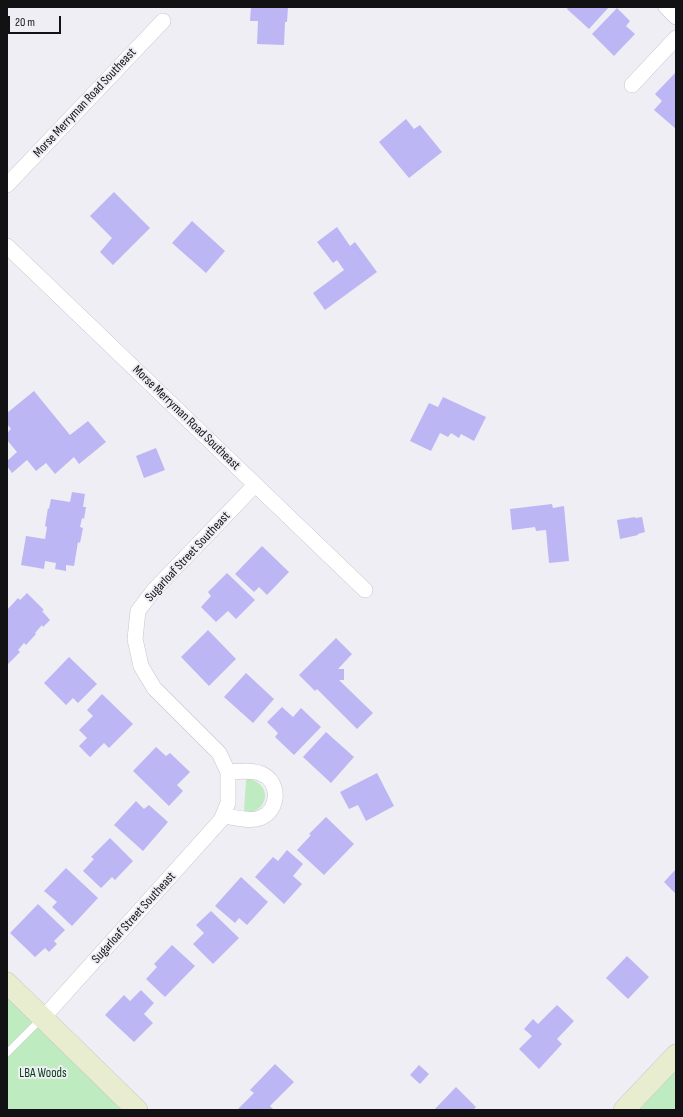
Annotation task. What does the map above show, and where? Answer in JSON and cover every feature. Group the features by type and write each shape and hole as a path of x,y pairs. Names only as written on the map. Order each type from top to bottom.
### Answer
{"street":[{"path":"666,7 676,16"},
{"name":"Morse Merryman Road Southeast","path":"7,185 163,21"},
{"path":"632,86 676,38"},
{"name":"Morse Merryman Road Southeast","path":"7,246 365,590"},
{"name":"Sugarloaf Street Southeast","path":"43,1018 202,842 223,816 228,803 228,772 219,753 154,688 141,666 135,639 138,611 154,590 255,485"},
{"path":"223,816 252,819 260,818 268,814 276,799 276,791 273,783 260,773 252,771 228,772"},
{"path":"7,983 138,1110"},
{"path":"624,1110 676,1055"}],"lane":[{"path":"7,1053 43,1018"}],"green space":[{"path":"248,778 257,782 263,788 265,794 262,806 251,812 244,811 246,780"},
{"name":"LBA Woods","path":"7,991 135,1110 7,1110"},
{"path":"676,1055 676,1110 624,1110"}],"building":[{"path":"251,7 288,7 287,22 285,22 284,45 257,44 258,21 250,21"},
{"path":"568,7 609,7 589,29 567,9"},
{"path":"617,8 630,21 626,26 635,34 614,56 592,34"},
{"path":"676,72 676,129 654,110 662,101 655,94"},
{"path":"406,119 414,129 420,125 442,152 409,178 379,142"},
{"path":"114,192 150,228 113,265 100,252 112,238 90,216"},
{"path":"192,221 225,251 206,273 172,243"},
{"path":"337,227 350,246 355,242 377,272 325,310 313,293 344,270 337,260 333,263 317,242"},
{"path":"34,391 70,435 88,421 106,442 79,464 74,457 55,474 46,463 36,471 27,460 12,473 7,466 7,461 17,452 7,440 7,433 11,429 7,424 7,413"},
{"path":"443,397 486,417 474,441 461,434 459,438 451,433 448,437 440,433 431,451 410,441 429,403 438,407"},
{"path":"156,448 165,470 144,478 136,456"},
{"path":"72,492 85,494 83,507 86,507 84,519 82,518 80,527 83,528 80,543 78,542 74,566 66,565 66,571 55,569 56,563 45,561 44,569 21,565 26,536 45,539 47,527 45,526 51,499 70,502"},
{"path":"552,504 553,508 564,506 569,561 549,563 546,530 536,531 535,527 512,530 510,509"},
{"path":"642,517 645,532 620,539 617,520"},
{"path":"262,546 289,572 267,595 259,587 254,592 235,574"},
{"path":"227,573 255,600 236,619 228,611 216,622 201,607 211,596 208,592"},
{"path":"27,593 44,610 42,611 50,620 43,627 42,625 26,645 24,643 18,650 20,652 7,665 7,610 18,598 20,600"},
{"path":"208,630 236,659 209,686 181,657"},
{"path":"336,638 352,654 338,669 344,669 344,680 339,680 373,713 357,729 317,689 315,691 299,675"},
{"path":"69,657 97,684 78,703 73,698 66,705 44,683"},
{"path":"246,673 274,699 253,723 224,697"},
{"path":"102,694 133,724 109,748 104,743 90,757 79,746 87,738 79,730 93,716 87,710"},
{"path":"282,707 293,717 301,708 321,727 294,755 275,737 278,733 267,722"},
{"path":"326,732 354,757 331,783 303,757"},
{"path":"156,747 166,756 170,753 190,772 177,785 183,791 169,806 133,771"},
{"path":"377,773 394,806 366,821 358,805 349,809 340,792"},
{"path":"136,801 144,809 149,805 168,822 143,851 114,825"},
{"path":"326,817 354,844 324,875 297,850 311,835 309,834"},
{"path":"110,838 133,861 115,880 112,877 101,888 83,871 94,859 91,857"},
{"path":"287,850 303,864 293,876 302,884 284,904 255,877 273,857 278,861"},
{"path":"66,868 98,898 72,926 52,907 57,902 44,891"},
{"path":"676,869 676,894 664,882"},
{"path":"241,877 268,902 247,925 239,918 235,923 215,906"},
{"path":"38,904 65,930 54,941 57,944 49,952 45,948 35,957 10,933"},
{"path":"211,911 239,938 213,964 193,944 204,933 196,925"},
{"path":"172,945 195,966 165,997 146,979 157,967 154,964"},
{"path":"627,956 649,977 628,999 606,978"},
{"path":"141,990 154,1003 144,1014 153,1023 134,1042 105,1015 124,995 130,1001"},
{"path":"557,1005 574,1021 557,1039 562,1044 539,1069 519,1049 532,1036 524,1029 533,1019 538,1024"},
{"path":"275,1064 294,1082 270,1106 274,1110 237,1110 254,1093 250,1090"},
{"path":"419,1065 429,1074 420,1084 410,1075"},
{"path":"456,1087 476,1107 473,1110 434,1110"}]}
